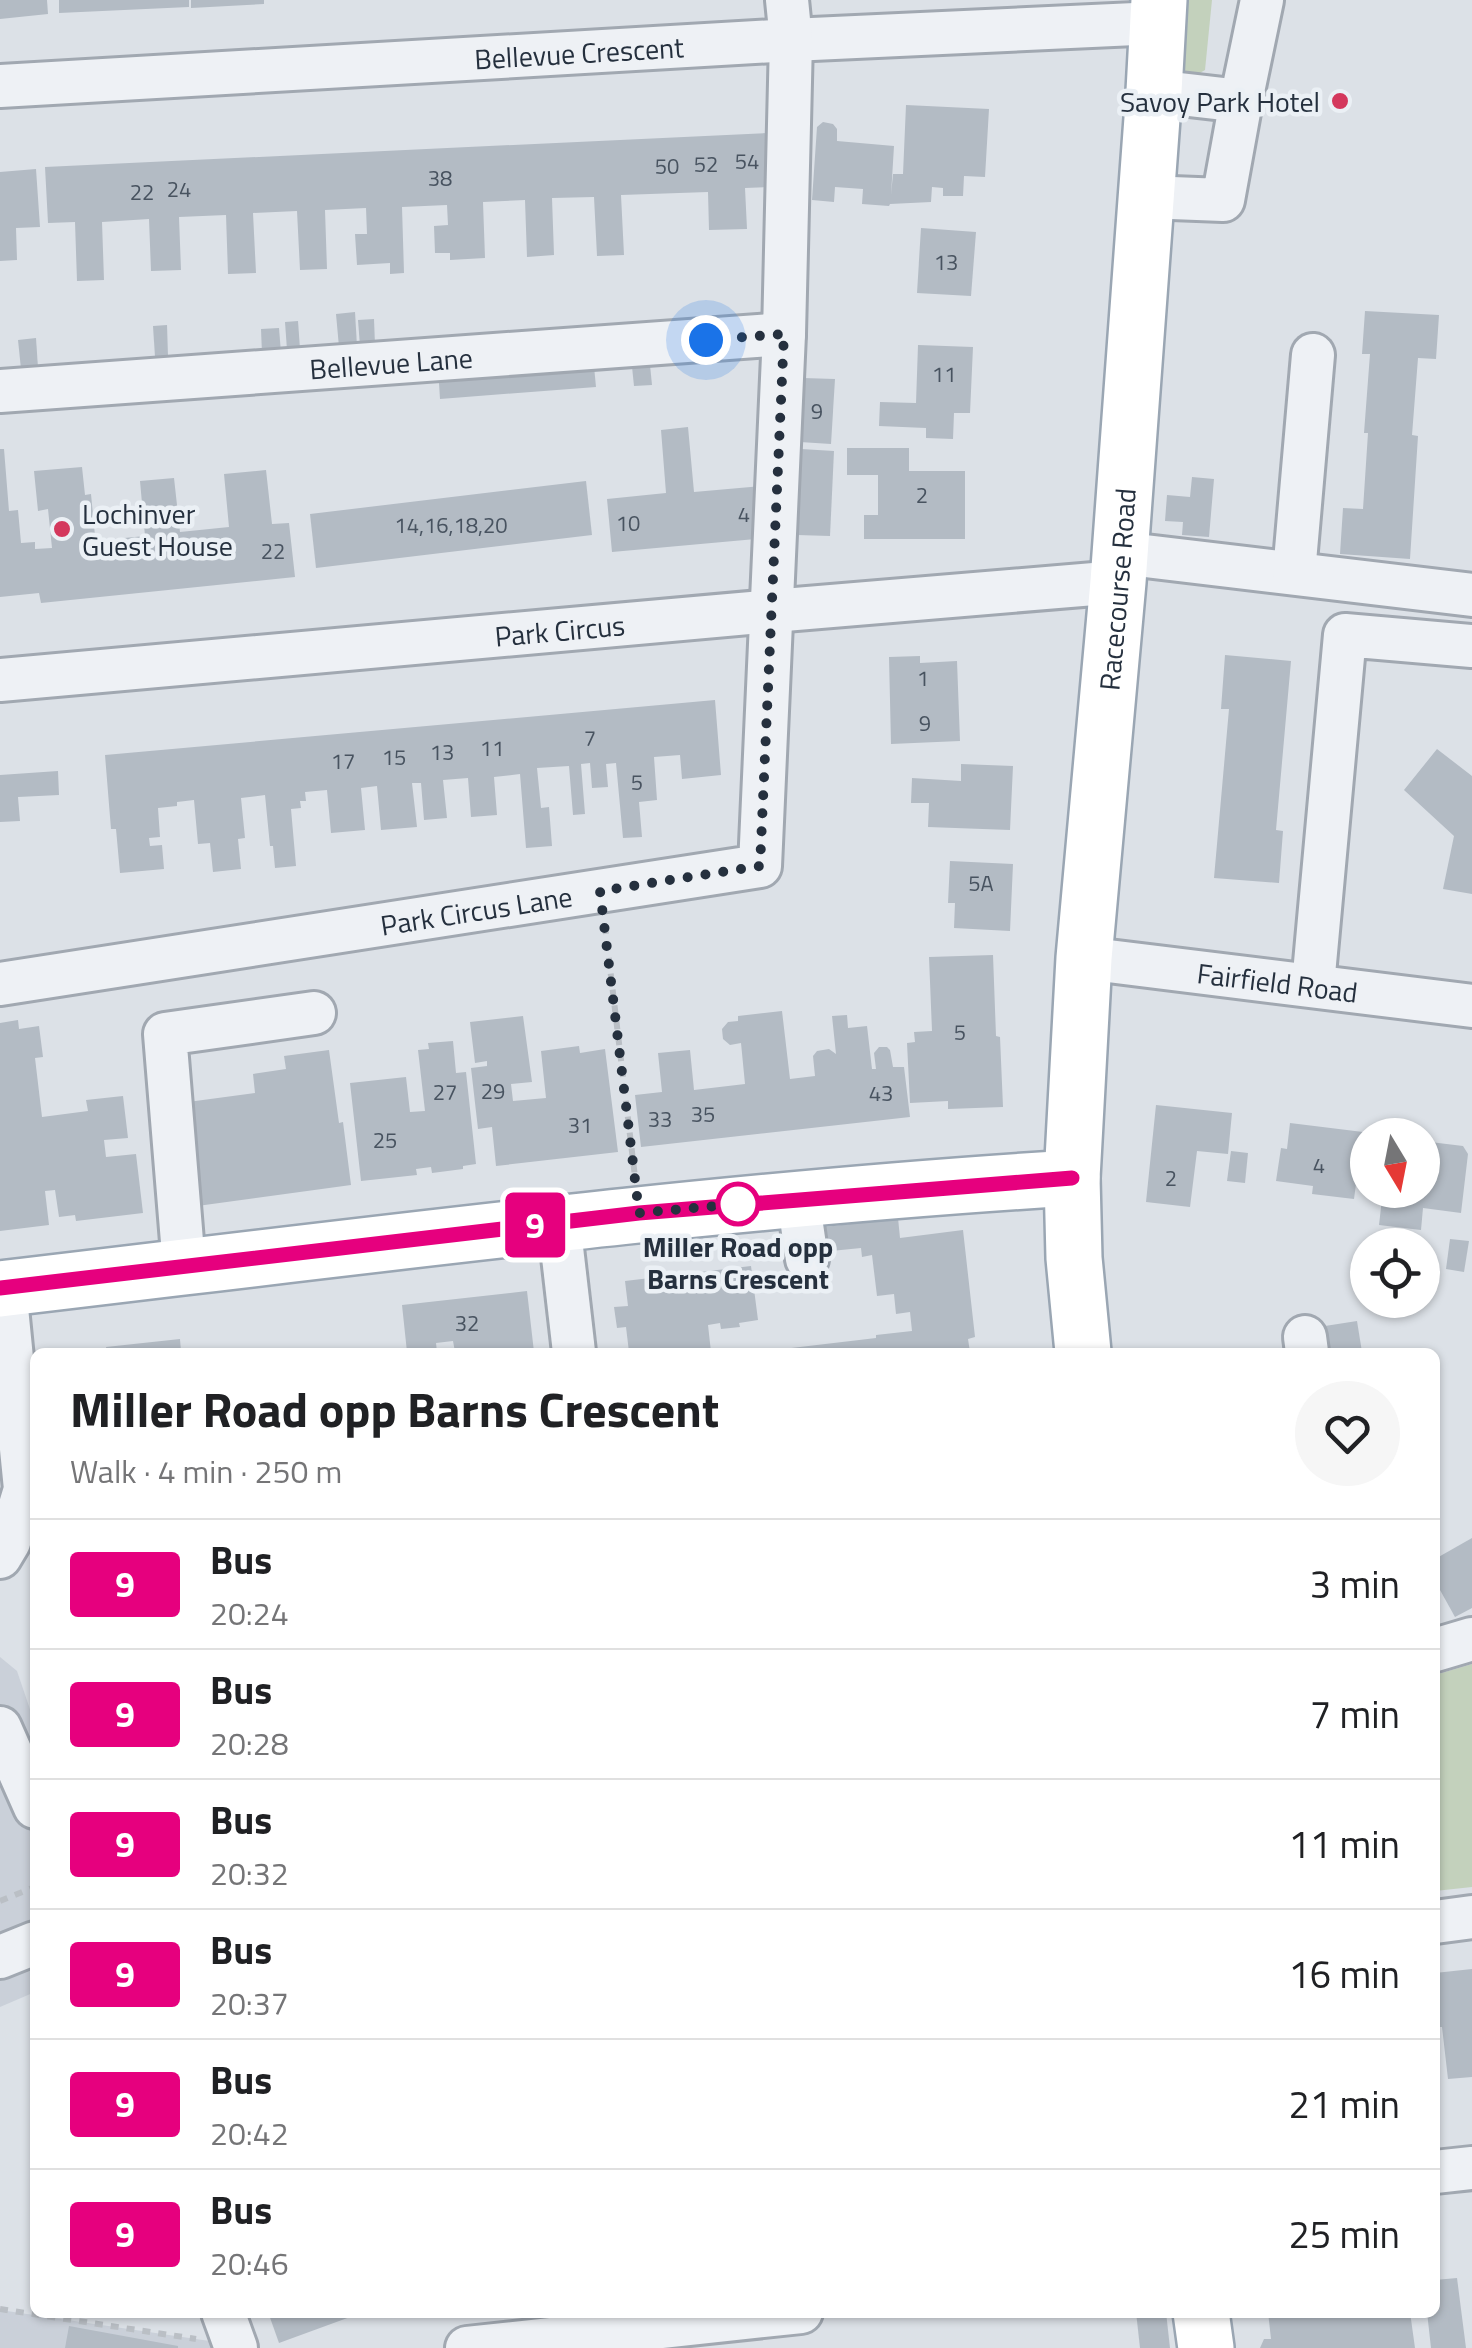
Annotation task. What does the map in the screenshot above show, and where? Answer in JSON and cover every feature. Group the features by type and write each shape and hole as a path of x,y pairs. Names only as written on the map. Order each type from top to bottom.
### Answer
{"main road":[{"name":"Racecourse Road","path":"1083,1348 1072,1178 1084,958 1119,568 1158,12"},
{"path":"2,1288 639,1213 1072,1178"},
{"path":"1202,2318 1206,2348"}],"street":[{"path":"1146,198 1223,200 1262,0"},
{"name":"Bellevue Crescent","path":"0,86 789,20 1158,12"},
{"path":"772,611 784,334 789,20"},
{"path":"1154,91 1241,102"},
{"name":"Bellevue Lane","path":"0,391 784,334"},
{"path":"1294,573 1312,354"},
{"name":"Park Circus","path":"0,680 772,611 1119,568 1294,573 1472,595"},
{"name":"Park Circus Lane","path":"0,984 760,866 772,611"},
{"path":"1313,985 1346,636 1472,646"},
{"name":"Fairfield Road","path":"1084,958 1472,1006"},
{"path":"184,1266 165,1034 314,1013"},
{"path":"798,1198 807,1260"},
{"path":"559,1222 574,1348"},
{"path":"0,1557 10,1542 26,1489 2,1288"},
{"path":"1440,1649 1472,1639"},
{"path":"0,1728 30,1790"},
{"path":"1440,1921 1472,1917"},
{"path":"0,1957 30,1945"},
{"path":"1440,2171 1472,2168"},
{"path":"466,2348 745,2318"}],"path":[{"path":"600,891 639,1213"},
{"path":"0,1901 30,1889"},
{"path":"0,2309 30,2312"},
{"path":"80,2318 231,2335"}],"shaded area":[{"path":"0,1657 17,1671 30,1709 30,1994 0,2007"},
{"path":"0,2310 30,2314 30,2318 54,2318 250,2347 250,2348 0,2348"}],"green space":[{"path":"1176,0 1212,0 1205,70 1191,78 1170,79"},
{"path":"1472,1664 1472,1887 1440,1890 1440,1674"}],"building":[{"path":"0,0 47,0 48,14 0,19"},
{"path":"59,0 189,0 189,7 59,13"},
{"path":"191,0 264,0 264,4 191,8"},
{"path":"906,105 989,109 985,177 964,176 963,196 943,196 943,188 932,187 931,202 862,204 863,189 835,187 834,202 812,200 817,127 823,122 837,129 837,141 894,146 891,195 893,174 903,174"},
{"path":"767,133 769,187 745,188 747,229 709,230 708,192 621,195 624,255 597,256 594,197 552,198 554,255 527,257 525,200 483,202 485,258 450,260 450,253 435,253 434,226 448,225 447,205 402,207 404,273 390,274 390,263 357,265 355,234 367,234 366,208 325,210 327,269 300,270 297,211 253,213 256,273 228,274 226,215 179,217 181,270 151,271 149,219 102,222 104,280 77,281 75,222 48,223 45,167"},
{"path":"36,169 40,227 16,228 17,260 0,261 0,172"},
{"path":"921,228 976,232 971,296 917,293"},
{"path":"1365,311 1439,315 1436,359 1418,358 1412,435 1418,436 1410,559 1340,554 1343,508 1363,509 1370,354 1362,354"},
{"path":"355,312 357,346 339,347 336,314"},
{"path":"374,319 375,345 360,346 358,320"},
{"path":"298,321 300,349 287,350 285,322"},
{"path":"167,325 168,357 155,357 153,326"},
{"path":"279,328 281,353 262,354 261,329"},
{"path":"36,338 38,368 21,369 18,340"},
{"path":"918,345 973,347 970,413 954,413 953,439 926,438 926,428 879,426 880,402 916,403"},
{"path":"649,355 652,385 634,386 631,357"},
{"path":"593,356 596,387 440,399 438,368"},
{"path":"803,378 835,379 831,444 800,442"},
{"path":"688,427 694,492 762,486 767,538 612,552 607,499 666,493 661,430"},
{"path":"847,448 909,448 909,471 965,471 965,539 864,539 864,515 878,515 878,475 847,475"},
{"path":"0,449 4,449 9,511 18,510 21,543 35,542 35,549 52,548 48,509 38,511 34,471 82,467 85,495 91,494 96,546 114,544 114,539 145,536 140,481 174,478 180,532 229,527 224,474 266,470 272,524 289,523 295,577 41,603 39,593 0,597"},
{"path":"801,449 834,451 830,536 797,535"},
{"path":"1192,477 1214,479 1209,537 1182,535 1183,522 1165,521 1167,495 1190,497"},
{"path":"586,481 592,535 316,568 310,514"},
{"path":"1225,655 1291,661 1276,830 1283,831 1279,883 1214,878 1229,709 1221,709"},
{"path":"920,656 920,663 957,661 960,741 891,744 889,657"},
{"path":"715,700 721,775 682,779 680,755 654,757 657,800 639,802 642,837 623,838 616,763 606,764 608,787 592,788 590,763 581,764 585,814 573,815 569,766 537,768 541,808 549,807 552,846 526,848 520,774 494,777 497,815 471,817 468,778 443,780 447,818 424,820 421,783 412,783 417,827 381,830 377,786 361,788 365,830 331,833 327,790 305,792 306,801 300,801 301,808 291,809 296,866 275,868 265,795 241,798 245,838 238,839 241,869 213,872 210,843 198,844 194,800 177,802 177,806 158,808 160,837 149,838 150,846 162,845 164,869 120,873 116,829 111,829 105,755"},
{"path":"1437,749 1472,776 1472,894 1443,889 1454,836 1404,790"},
{"path":"961,764 1013,766 1010,830 928,827 929,803 911,803 912,778 961,781"},
{"path":"58,771 59,795 18,797 20,821 0,822 0,775"},
{"path":"950,861 1013,864 1010,931 954,928 955,903 948,903"},
{"path":"993,955 1003,1107 948,1109 948,1101 910,1103 907,1043 915,1042 914,1032 932,1031 929,957"},
{"path":"782,1011 790,1079 815,1076 813,1056 817,1051 829,1049 836,1054 832,1016 847,1015 848,1028 867,1026 872,1069 876,1069 874,1053 879,1047 890,1050 893,1067 904,1067 910,1117 641,1147 635,1095 662,1092 658,1053 690,1050 694,1090 745,1084 741,1043 730,1045 723,1039 722,1029 728,1022 738,1021 738,1016"},
{"path":"523,1016 532,1082 511,1084 513,1101 546,1098 541,1051 579,1046 580,1053 605,1049 618,1152 496,1166 492,1127 478,1129 471,1068 487,1066 487,1061 475,1063 470,1022"},
{"path":"18,1020 19,1029 39,1026 43,1057 35,1058 42,1117 88,1111 86,1100 123,1096 128,1138 104,1140 106,1157 136,1154 143,1213 76,1221 75,1215 59,1217 55,1190 45,1191 49,1225 0,1231 0,1023"},
{"path":"453,1041 456,1073 466,1072 476,1164 432,1173 431,1167 416,1169 417,1175 361,1181 350,1083 406,1077 410,1112 425,1111 418,1050 429,1049 428,1043"},
{"path":"329,1050 351,1185 190,1207 188,1102 255,1093 253,1074 286,1069 284,1056"},
{"path":"1156,1105 1232,1113 1228,1154 1197,1151 1190,1207 1146,1202"},
{"path":"1290,1123 1350,1130 1350,1199 1312,1194 1313,1186 1276,1181 1281,1148 1287,1149"},
{"path":"1440,1143 1463,1146 1468,1154 1461,1213 1423,1208 1440,1208"},
{"path":"1231,1151 1248,1153 1245,1183 1227,1181"},
{"path":"1381,1208 1423,1208 1421,1228 1379,1225"},
{"path":"898,1218 900,1238 963,1230 975,1337 968,1339 969,1348 791,1348 912,1331 910,1312 896,1314 894,1294 877,1296 872,1255 862,1257 861,1248 811,1253 809,1229"},
{"path":"1450,1239 1469,1241 1464,1272 1446,1269"},
{"path":"751,1266 758,1320 721,1329 720,1323 708,1325 711,1348 629,1348 626,1327 617,1328 614,1307 628,1306 625,1281"},
{"path":"527,1291 534,1348 454,1348 453,1341 436,1343 437,1348 407,1348 402,1305"},
{"path":"1357,1321 1361,1348 1328,1348 1325,1326"},
{"path":"180,1339 181,1348 106,1348"},
{"path":"1472,1538 1472,1608 1455,1617 1440,1590 1440,1556"},
{"path":"1472,1969 1472,2077 1448,2079 1440,2027 1440,1972"},
{"path":"1457,2278 1466,2348 1431,2348 1428,2318 1440,2318 1440,2280"},
{"path":"270,2318 347,2318 279,2343"},
{"path":"1137,2318 1167,2318 1170,2348 1140,2348"},
{"path":"1269,2318 1411,2318 1415,2348 1260,2348 1264,2339 1271,2339"},
{"path":"69,2326 178,2346 178,2348 65,2348"}],"bus line":[{"name":"9","path":"0,1288 639,1213 1072,1178"}],"place":[{"name":"Savoy Park Hotel","path":"1340,101"},
{"name":"Lochinver Guest House","path":"62,529"},
{"name":"Miller Road opp Barns Crescent","path":"738,1204"}],"route":[{"path":"706,340 784,334 760,866 600,891 639,1213 738,1204"}]}
